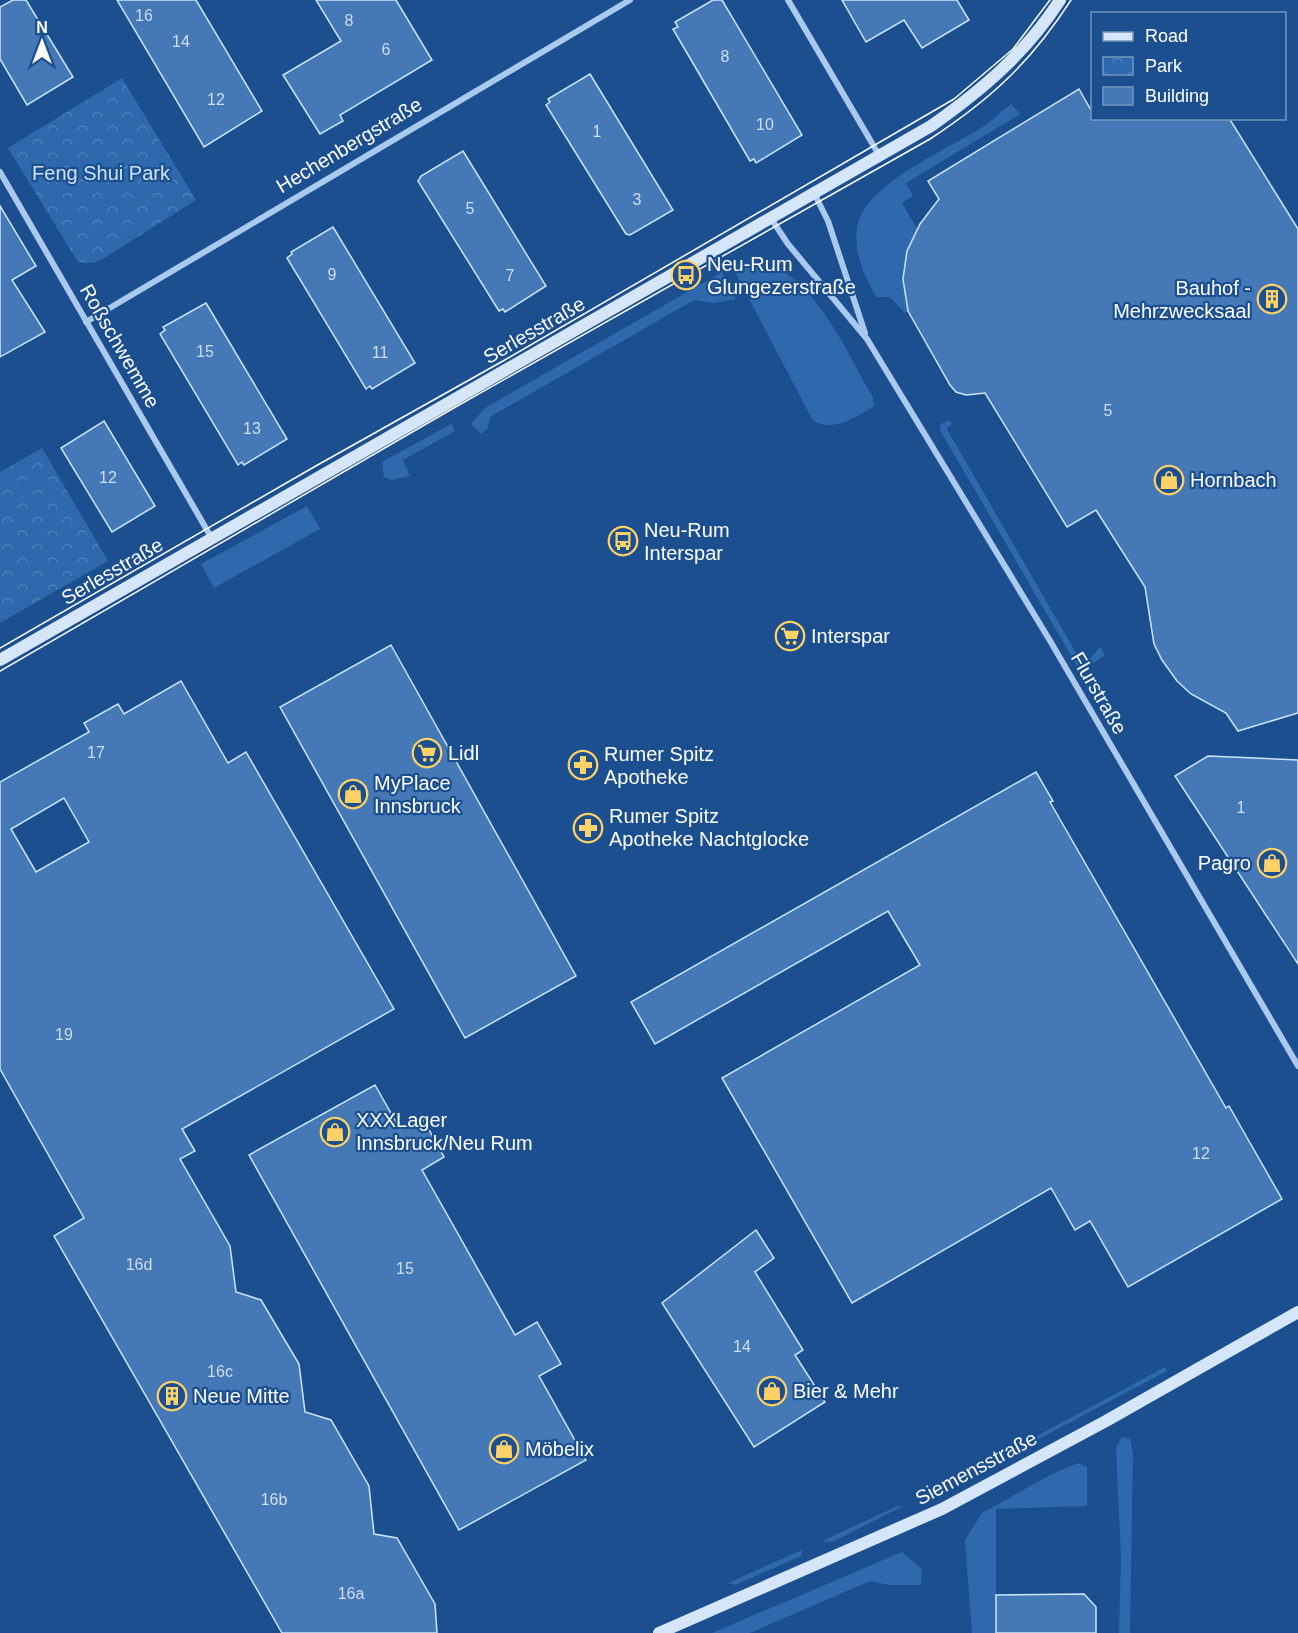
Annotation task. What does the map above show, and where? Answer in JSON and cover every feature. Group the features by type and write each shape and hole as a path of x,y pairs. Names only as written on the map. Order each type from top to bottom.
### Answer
{"street":[{"name":"Hechenbergstraße","path":"86,321 630,0"},
{"path":"788,0 879,155"},
{"name":"Serlesstraße","path":"0,660 770,216 931,126 976,95 1023,49 1060,0"},
{"name":"Roßschwemme","path":"0,172 211,537"},
{"name":"Flurstraße","path":"814,193 828,221 867,339"},
{"name":"Flurstraße","path":"770,216 789,244 867,339 1049,639 1298,1066"},
{"name":"Siemensstraße","path":"659,1633 942,1509 1146,1399 1298,1312"}],"green space":[{"name":"Feng Shui Park","path":"122,78 196,200 103,259 93,263 78,262 8,148"},
{"path":"1011,104 1020,114 906,183 913,196 902,203 917,229 906,259 905,289 908,311 905,313 890,297 876,297 858,255 857,228 863,211 892,181 987,124"},
{"path":"751,261 772,266 791,277 808,293 838,335 873,397 874,406 852,419 837,424 821,424 813,421 732,266"},
{"path":"722,272 736,299 714,303 694,300 490,417 488,428 481,434 471,424 485,408"},
{"path":"949,420 952,424 947,428 948,431 1079,658 1089,660 1100,647 1105,655 1088,667 1077,666 940,430 941,424"},
{"path":"451,424 455,431 403,460 410,476 392,480 384,477 382,462"},
{"path":"42,448 108,561 0,623 0,472"},
{"path":"307,506 320,529 214,588 201,564"},
{"path":"1165,1367 1167,1371 978,1471 974,1470"},
{"path":"1122,1437 1130,1439 1133,1453 1130,1633 1119,1633 1121,1558 1116,1447"},
{"path":"1078,1463 1087,1467 1087,1506 996,1509 996,1633 972,1633 965,1540 982,1513 1050,1475"},
{"path":"898,1506 903,1506 832,1542 822,1541"},
{"path":"802,1550 801,1556 735,1585 728,1583"},
{"path":"902,1552 922,1569 921,1585 889,1585 870,1581 750,1633 712,1633"}],"building":[{"path":"13,0 26,0 73,77 27,105 0,59 0,7"},
{"path":"117,0 196,0 262,111 204,147"},
{"path":"316,0 396,0 432,60 340,115 343,121 320,134 283,75 341,41"},
{"path":"713,0 722,0 802,135 756,163 754,159 750,161 673,29 678,27 675,22"},
{"path":"842,0 957,0 969,20 922,48 904,20 866,42"},
{"path":"590,74 673,210 630,235 626,234 546,105 550,102 548,99"},
{"path":"1079,89 1091,110 1091,120 1230,120 1298,229 1298,713 1238,731 1226,713 1191,694 1177,681 1154,644 1145,587 1096,510 1067,527 985,393 966,395 956,392 950,385 908,311 903,279 907,251 920,224 939,199 928,181"},
{"path":"463,151 546,286 505,312 503,309 499,311 418,181 421,176"},
{"path":"0,206 36,266 12,280 45,332 0,357"},
{"path":"333,227 415,363 372,389 370,386 366,389 287,258 292,254 291,252"},
{"path":"206,303 287,439 244,465 242,462 238,465 160,334 165,330 163,327"},
{"path":"104,421 155,506 112,532 61,448"},
{"path":"391,645 576,976 465,1038 280,707"},
{"path":"181,681 228,763 246,752 394,1009 182,1129 195,1151 180,1159 230,1246 236,1292 261,1300 299,1364 305,1412 331,1420 369,1486 374,1534 397,1538 435,1604 437,1633 282,1633 54,1236 84,1218 0,1069 0,782 89,732 84,723 118,704 124,714","holes":["64,798 89,842 36,872 11,829"]},
{"path":"1208,756 1298,760 1298,964 1175,776"},
{"path":"1036,772 1053,801 1050,802 1226,1108 1229,1106 1282,1199 1128,1287 1090,1221 1075,1230 1051,1188 852,1303 722,1078 920,965 888,911 655,1044 631,1002"},
{"path":"375,1085 400,1129 422,1117 444,1157 422,1170 515,1335 537,1322 561,1364 539,1376 586,1460 459,1530 249,1155"},
{"path":"756,1230 774,1258 755,1272 803,1350 795,1355 825,1402 754,1447 662,1303"},
{"path":"1084,1594 1096,1607 1096,1633 996,1633 996,1595"}],"tram line":[{"path":"0,648 503,361 954,99 1013,49 1050,0"},
{"path":"0,671 452,409 930,139 972,109 1008,78 1041,42 1071,0"}],"place":[{"name":"Neu-Rum Glungezerstraße","path":"686,275"},
{"name":"Bauhof - Mehrzwecksaal","path":"1272,299"},
{"name":"Hornbach","path":"1169,480"},
{"name":"Neu-Rum Interspar","path":"623,541"},
{"name":"Interspar","path":"790,636"},
{"name":"Lidl","path":"427,753"},
{"name":"Rumer Spitz Apotheke","path":"583,765"},
{"name":"MyPlace Innsbruck","path":"353,794"},
{"name":"Rumer Spitz Apotheke Nachtglocke","path":"588,828"},
{"name":"Pagro","path":"1272,863"},
{"name":"XXXLager Innsbruck/Neu Rum","path":"335,1132"},
{"name":"Bier & Mehr","path":"772,1391"},
{"name":"Neue Mitte","path":"172,1396"},
{"name":"Möbelix","path":"504,1449"}]}
